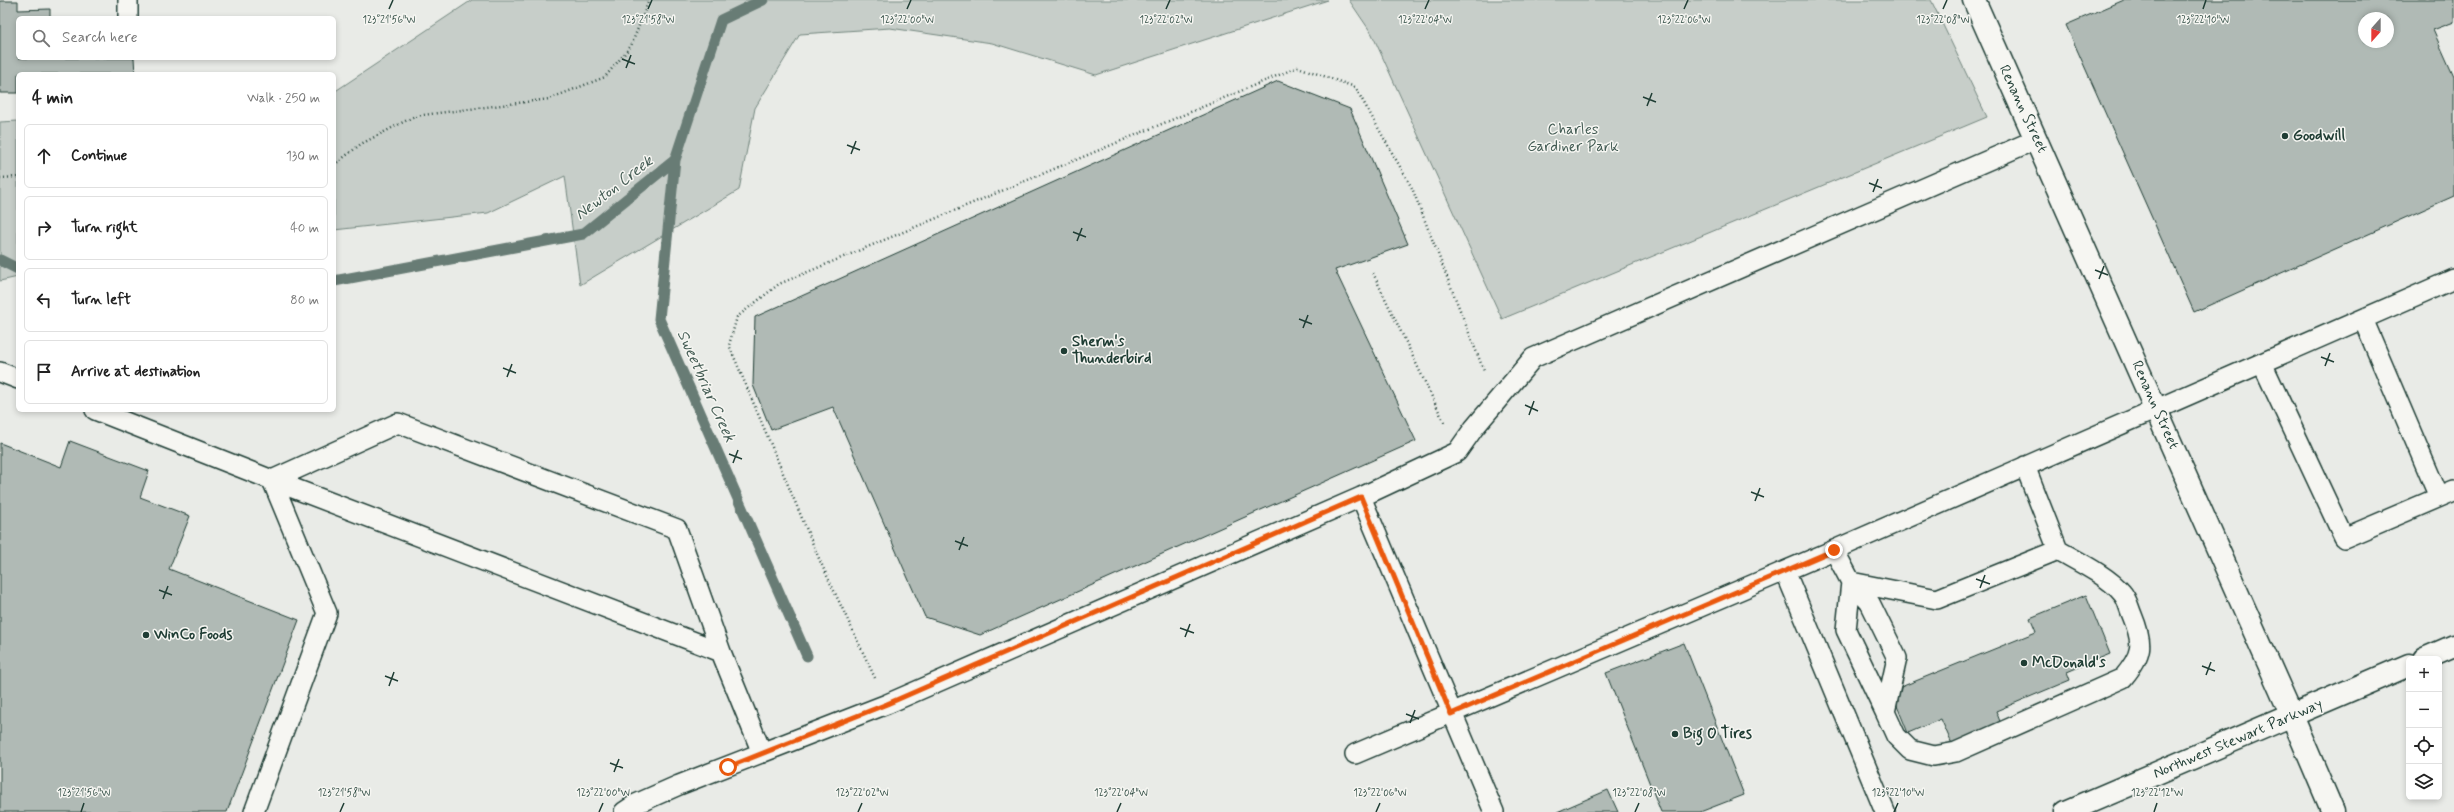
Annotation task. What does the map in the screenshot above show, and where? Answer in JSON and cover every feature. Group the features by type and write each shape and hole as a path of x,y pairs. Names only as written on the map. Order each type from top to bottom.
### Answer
{"street":[{"name":"Renann Street","path":"1977,8 2037,139 2157,410 2333,812"},
{"path":"2431,656 2454,646"},
{"name":"Northwest Stewart Parkway","path":"2066,812 2406,666"}],"lane":[{"path":"128,0 128,16"},
{"path":"624,812 636,804 679,785 887,704 1361,497 1458,452 1496,402 1533,358 2037,139"},
{"path":"1355,754 1834,550 2157,410 2454,278"},
{"path":"2262,363 2344,538 2447,494 2363,319"},
{"path":"0,372 16,378"},
{"path":"100,412 272,480 721,652"},
{"path":"272,480 398,423 677,529 721,652 762,753"},
{"path":"1851,582 1846,630 1896,736 1910,750 1934,756 1956,752 2123,678 2136,663 2141,650 2140,634 2122,593 2103,578 2058,550 2026,466"},
{"path":"254,812 327,614 272,480"},
{"path":"1361,497 1451,714 1494,812"},
{"path":"1834,550 1851,582 1870,603 1897,658 1885,712"},
{"path":"1851,582 1937,599 2058,550"},
{"path":"1785,571 1885,812"}],"path":[{"path":"336,163 361,144 415,116 549,99 605,77 631,46 649,0"},
{"path":"887,704 820,561 729,345 737,318 779,284 1298,67 1355,87 1412,188 1496,402"},
{"path":"0,178 16,177"},
{"path":"1373,273 1458,452"}],"green space":[{"path":"472,0 1328,0 1096,75 992,43 890,28 800,34 755,108 739,190 580,285 565,176 488,213 336,230 336,91"},
{"name":"Charles Gardiner Park","path":"1349,0 1931,0 1987,117 1502,319 1372,34"},
{"path":"16,121 16,277 0,281 0,122"}],"building":[{"name":"Goodwill","path":"2124,0 2454,0 2454,22 2433,30 2454,77 2454,196 2194,312 2066,25"},
{"path":"0,1 18,1 18,10 50,9 50,16 16,16 16,60 134,60 135,72 16,72 16,93 0,93"},
{"name":"Sherm's Thunderbird","path":"1278,81 1350,109 1408,244 1335,270 1416,441 980,635 925,617 833,407 771,430 753,385 755,317"},
{"name":"WinCo Foods","path":"70,441 149,471 140,497 190,516 169,569 299,620 227,812 0,812 0,443 61,467"},
{"name":"McDonald's","path":"2086,595 2110,654 2067,672 2070,680 1996,711 2001,724 1952,744 1941,719 1908,733 1891,691 2036,632 2030,618"},
{"name":"Big O Tires","path":"1684,643 1744,795 1700,812 1661,812 1606,673"},
{"path":"1608,790 1618,812 1557,812"}],"waterway":[{"name":"Newton Creek","path":"336,281 583,234 675,160 721,20 763,0"},
{"name":"Sweetbriar Creek","path":"675,160 659,319 807,656"},
{"name":"Newton Creek","path":"0,260 16,268"}],"place":[{"name":"Goodwill","path":"2285,136"},
{"name":"Sherm's Thunderbird","path":"1064,351"},
{"name":"WinCo Foods","path":"146,635"},
{"name":"McDonald's","path":"2024,663"},
{"name":"Big O Tires","path":"1675,734"}],"route":[{"path":"728,767 887,704 1361,497 1451,714 1834,550"}]}
